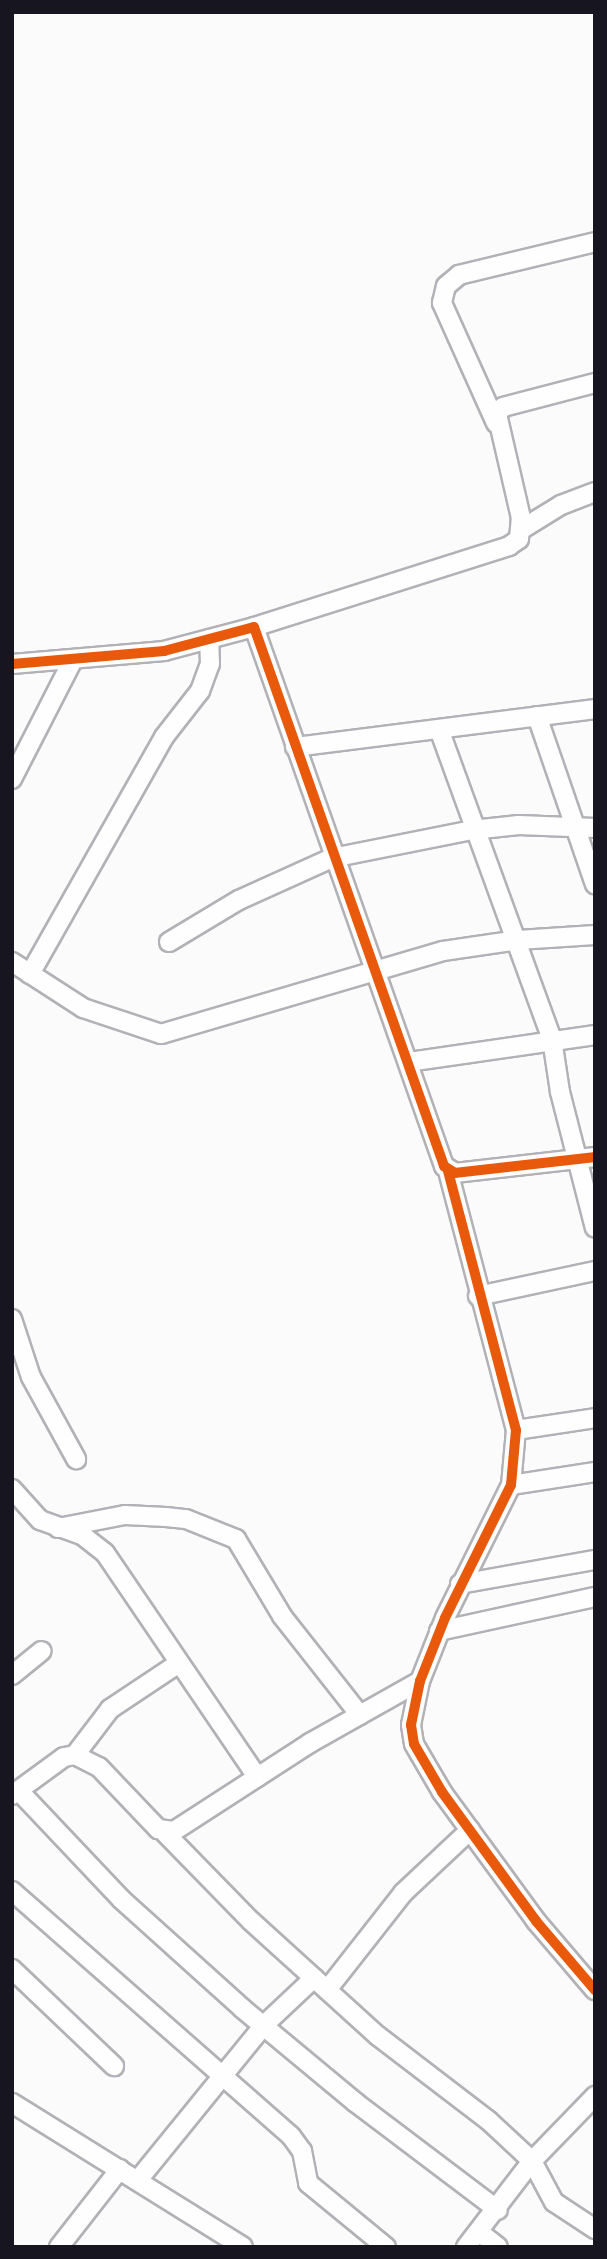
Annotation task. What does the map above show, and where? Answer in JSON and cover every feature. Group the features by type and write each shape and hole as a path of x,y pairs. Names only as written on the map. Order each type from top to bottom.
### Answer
{"street":[{"path":"522,529 496,423 442,303 446,286 459,275 595,242"},
{"path":"496,423 503,408 595,383"},
{"path":"12,664 164,651 254,627 509,546 522,529 561,505 595,492"},
{"path":"254,627 332,858 448,1171 478,1296 516,1430 510,1485 460,1584 420,1681 411,1725 414,1744 470,1830 536,1920 595,1990"},
{"path":"30,974 164,737 200,691 210,664 209,639"},
{"path":"12,779 73,660"},
{"path":"295,747 595,709"},
{"path":"537,716 573,827 595,884"},
{"path":"439,729 472,830 518,940 552,1039 560,1092 588,1157 595,1228"},
{"path":"169,942 239,900 332,858 472,830 595,828"},
{"path":"12,961 83,1008 161,1034 372,970 518,940 595,935"},
{"path":"408,1062 552,1039 595,1035"},
{"path":"448,1171 588,1157"},
{"path":"478,1296 595,1271"},
{"path":"12,1319 31,1377 76,1459"},
{"path":"516,1430 595,1418"},
{"path":"510,1485 595,1472"},
{"path":"14,1495 40,1520 82,1535 106,1553 257,1777"},
{"path":"58,1528 125,1515 166,1517 186,1520 236,1539 282,1616 360,1715"},
{"path":"460,1584 595,1560"},
{"path":"439,1631 595,1597"},
{"path":"12,1675 42,1651"},
{"path":"179,1663 110,1710 75,1755 64,1758 16,1793 121,1899 263,2026 355,2102 498,2210"},
{"path":"165,1833 420,1681"},
{"path":"75,1755 99,1767 321,1984 532,2161 554,2202 595,2229"},
{"path":"138,2180 263,2026 321,1984 404,1893 470,1830"},
{"path":"16,1903 298,2143 308,2183 386,2247"},
{"path":"12,1969 114,2066"},
{"path":"467,2247 498,2210 532,2161 595,2096"},
{"path":"12,2103 243,2247"},
{"path":"59,2247 120,2169"},
{"path":"479,2232 498,2247"}],"cycle path":[{"path":"12,664 164,651 254,627 444,1166 455,1173 595,1157"},
{"path":"448,1171 516,1430 511,1485 445,1618 420,1681 411,1725 414,1744 442,1792 536,1921 595,1990"}]}
